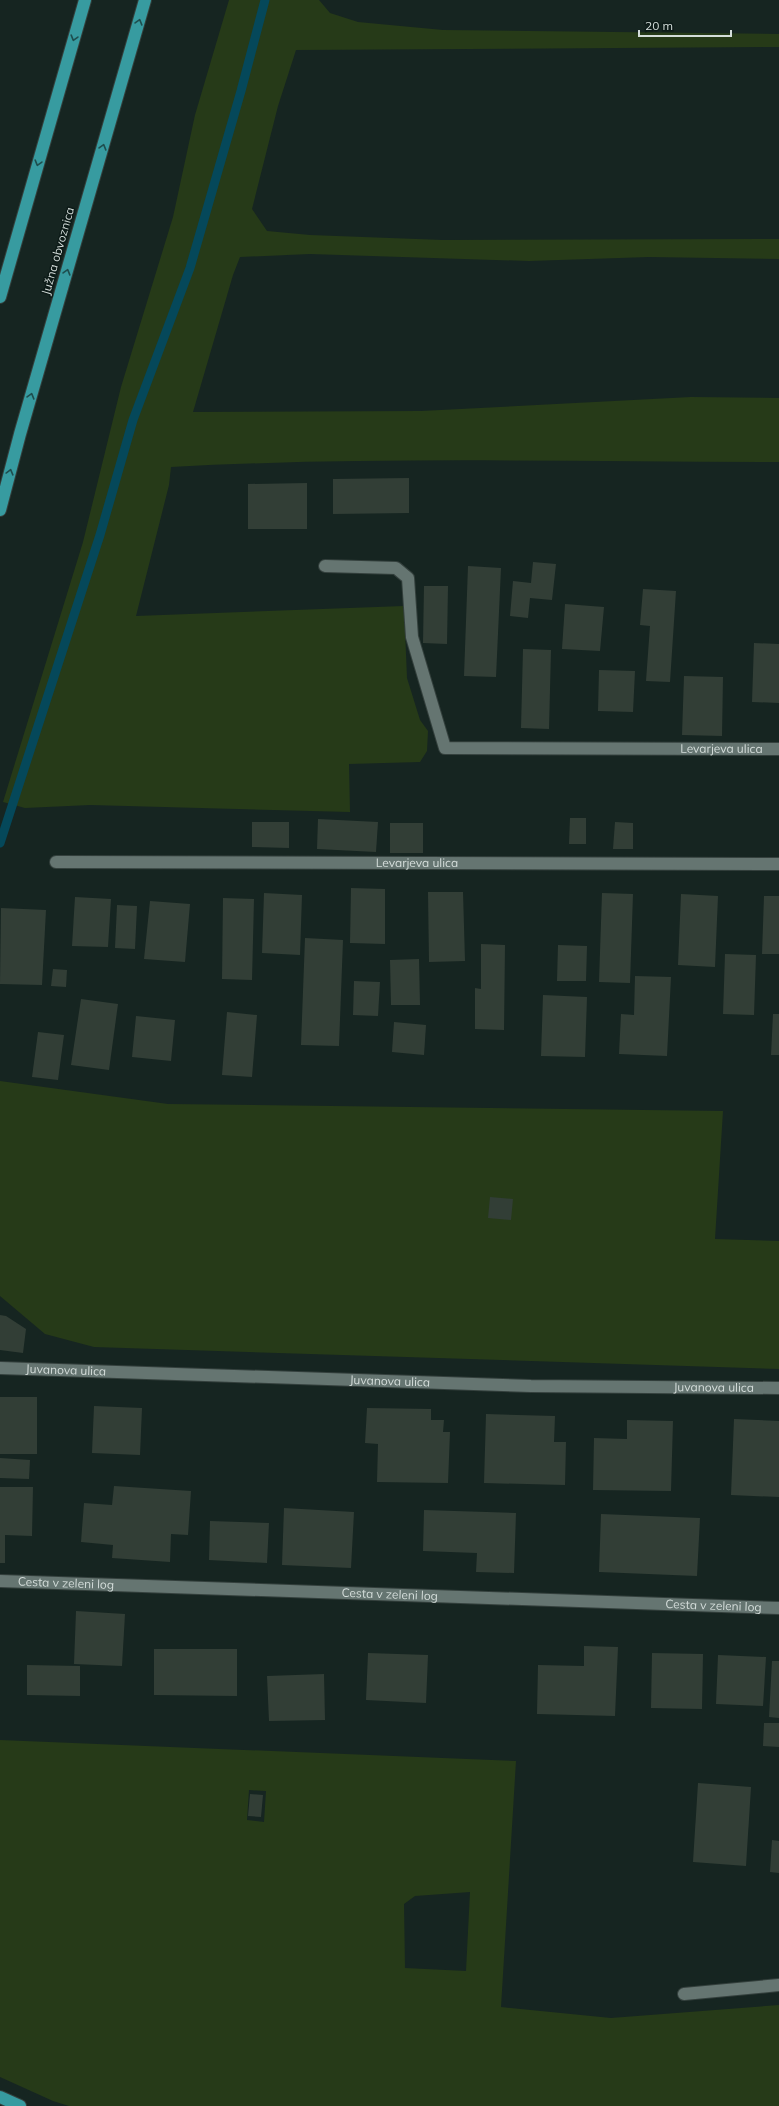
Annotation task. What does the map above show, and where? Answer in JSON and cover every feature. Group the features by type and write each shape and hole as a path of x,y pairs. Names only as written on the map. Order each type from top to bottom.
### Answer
{"highway":[{"path":"0,297 85,0"},
{"name":"Južna obvoznica","path":"0,510 20,434 145,0"},
{"path":"0,2097 20,2106"}],"street":[{"name":"Levarjeva ulica","path":"325,566 396,568 408,578 412,637 445,748 779,749"},
{"name":"Levarjeva ulica","path":"56,862 779,864"},
{"name":"Juvanova ulica","path":"0,1368 531,1386 779,1388"},
{"name":"Cesta v zeleni log","path":"0,1581 779,1608"},
{"path":"684,1994 779,1985"}],"green space":[{"path":"229,0 319,0 330,13 358,22 443,30 779,34 779,47 296,50 278,106 252,209 267,231 310,235 443,240 779,239 779,259 649,257 529,261 310,254 240,257 233,275 193,412 421,411 691,397 779,398 779,462 475,460 323,462 171,467 169,485 136,616 404,606 407,678 420,720 428,731 427,751 420,762 349,764 350,812 90,805 25,808 3,802 83,542 121,387 173,217 195,115"},
{"path":"0,1081 168,1104 723,1111 715,1239 779,1241 779,1369 94,1347 45,1334 0,1296"},
{"path":"0,1740 516,1761 501,2007 611,2018 779,2005 779,2106 69,2106 53,2101 0,2077","holes":["249,1790 266,1791 264,1822 247,1820","470,1892 466,1971 405,1968 404,1904 415,1896"]}],"building":[{"path":"409,478 409,513 333,514 333,479"},
{"path":"307,483 307,529 248,529 248,484"},
{"path":"533,562 556,564 552,600 530,598 528,618 510,616 513,581 531,583"},
{"path":"468,566 501,568 496,677 464,676"},
{"path":"424,586 448,586 447,644 423,643"},
{"path":"643,589 676,591 670,682 646,681 650,626 640,625"},
{"path":"565,604 604,607 600,651 562,649"},
{"path":"754,643 779,644 779,703 752,702"},
{"path":"523,649 551,650 549,729 521,728"},
{"path":"599,670 635,671 633,712 598,711"},
{"path":"684,676 723,677 722,736 682,735"},
{"path":"570,818 586,818 586,844 569,844"},
{"path":"318,819 378,822 376,852 317,849"},
{"path":"252,822 289,822 289,848 252,847"},
{"path":"615,822 633,823 633,849 613,849"},
{"path":"390,823 423,823 423,853 390,853"},
{"path":"351,888 385,889 385,944 350,943"},
{"path":"428,892 463,892 465,961 429,962"},
{"path":"264,893 302,895 300,955 262,953"},
{"path":"602,893 633,894 630,983 599,982"},
{"path":"681,894 718,896 715,967 678,965"},
{"path":"764,896 779,896 779,954 762,954"},
{"path":"75,897 111,899 108,947 72,946"},
{"path":"223,898 254,899 252,980 222,979"},
{"path":"150,901 190,904 185,962 144,959"},
{"path":"117,905 137,906 135,949 115,948"},
{"path":"1,908 46,910 42,985 0,984"},
{"path":"305,938 343,940 339,1046 301,1045"},
{"path":"481,944 505,945 504,1030 475,1029 475,988 481,989"},
{"path":"558,945 587,946 586,981 557,981"},
{"path":"725,954 756,955 754,1015 723,1014"},
{"path":"419,959 420,1005 391,1005 390,960"},
{"path":"53,969 67,970 66,987 51,986"},
{"path":"635,976 671,977 667,1056 619,1054 621,1014 634,1015"},
{"path":"354,981 380,982 378,1016 353,1015"},
{"path":"543,995 587,997 585,1057 541,1056"},
{"path":"81,999 118,1004 109,1070 71,1065"},
{"path":"227,1012 257,1015 252,1077 222,1075"},
{"path":"773,1014 779,1014 779,1055 771,1055"},
{"path":"136,1016 175,1020 171,1061 132,1057"},
{"path":"394,1022 426,1025 424,1055 392,1052"},
{"path":"38,1032 64,1035 58,1080 32,1077"},
{"path":"490,1197 513,1199 511,1220 488,1218"},
{"path":"0,1315 6,1316 26,1329 23,1353 0,1350"},
{"path":"0,1397 37,1397 37,1454 0,1454"},
{"path":"94,1406 142,1408 140,1455 92,1453"},
{"path":"367,1408 431,1409 431,1420 444,1420 443,1432 450,1432 448,1483 377,1482 378,1444 365,1443"},
{"path":"486,1414 555,1416 554,1442 566,1442 565,1485 484,1483"},
{"path":"734,1419 779,1421 779,1497 731,1495"},
{"path":"627,1420 673,1421 671,1491 593,1490 594,1438 627,1439"},
{"path":"0,1458 30,1460 29,1479 0,1478"},
{"path":"114,1486 191,1491 188,1535 171,1534 170,1562 112,1558 113,1545 81,1542 84,1503 112,1505"},
{"path":"0,1487 33,1487 32,1536 5,1535 5,1563 0,1563"},
{"path":"284,1508 354,1512 351,1568 282,1565"},
{"path":"424,1510 516,1513 514,1573 476,1572 477,1553 423,1551"},
{"path":"601,1514 700,1518 697,1576 599,1572"},
{"path":"210,1521 269,1523 267,1563 209,1560"},
{"path":"76,1611 125,1614 122,1666 74,1664"},
{"path":"584,1646 618,1647 615,1716 537,1714 538,1665 584,1666"},
{"path":"154,1649 237,1649 237,1696 154,1695"},
{"path":"368,1653 428,1655 426,1703 366,1700"},
{"path":"652,1653 703,1654 702,1709 651,1708"},
{"path":"718,1655 766,1657 763,1706 716,1704"},
{"path":"772,1661 779,1661 779,1718 769,1717"},
{"path":"27,1665 80,1666 80,1696 27,1695"},
{"path":"324,1674 325,1720 269,1721 267,1676"},
{"path":"764,1723 779,1723 779,1747 763,1746"},
{"path":"698,1783 751,1787 746,1866 693,1862"},
{"path":"250,1794 263,1795 261,1817 248,1816"},
{"path":"772,1840 779,1841 779,1873 770,1872"}],"waterway":[{"path":"0,843 100,535 133,420 190,268 241,91 265,0"}]}
